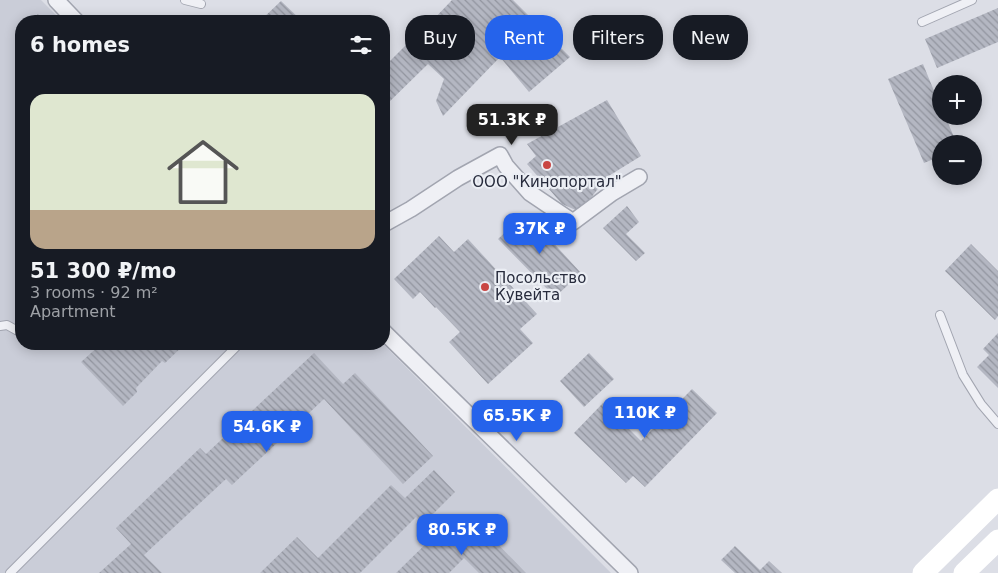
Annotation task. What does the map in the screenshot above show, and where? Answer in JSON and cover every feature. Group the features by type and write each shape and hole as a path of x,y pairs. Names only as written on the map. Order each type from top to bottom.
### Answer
{"main road":[{"path":"923,573 998,499"},
{"path":"964,573 998,540"}],"street":[{"path":"56,0 70,15"},
{"path":"390,221 458,178 500,155 506,166 530,193 573,222 612,193 639,177"},
{"path":"390,338 630,573"}],"lane":[{"path":"185,0 202,4"},
{"path":"922,22 972,0"},
{"path":"940,315 963,375 981,404 998,424"},
{"path":"0,326 7,325 15,329"},
{"path":"10,573 233,350"}],"shaded area":[{"path":"0,0 41,0 56,15 15,15 15,350 389,350 611,573 0,573"}],"building":[{"path":"452,0 513,0 528,15 485,15 485,60 497,60 443,116 436,101 444,79 428,64 390,101 390,61 405,46 405,60 475,60 475,15 438,15"},
{"path":"281,1 296,15 266,15"},
{"path":"998,8 998,42 937,68 925,39"},
{"path":"563,50 570,57 529,92 502,60 563,60"},
{"path":"923,64 932,86 932,125 949,125 953,135 932,135 932,160 924,163 888,79"},
{"path":"607,100 641,156 607,177 580,212 562,204 527,164 536,156 527,144"},
{"path":"627,206 639,222 626,234 645,253 636,261 603,228"},
{"path":"526,213 581,273 555,297 498,239"},
{"path":"439,236 454,252 468,239 537,314 520,329 533,343 488,384 449,342 460,332 420,292 413,299 394,279"},
{"path":"971,244 998,271 998,316 995,320 945,271"},
{"path":"998,333 998,388 977,367 989,355 983,349"},
{"path":"94,350 179,350 165,363 162,361 136,388 137,392 123,406 81,362"},
{"path":"314,353 343,384 355,373 433,456 403,484 324,399 232,485 226,479 144,555 162,573 99,573 131,544 116,528 200,448 206,454"},
{"path":"589,353 614,379 584,407 560,381"},
{"path":"692,389 717,413 645,487 633,476 626,483 574,433 603,403 641,441"},
{"path":"434,470 455,492 423,524 416,517 360,573 260,573 297,537 318,558 391,485 405,498"},
{"path":"481,527 526,573 479,573 464,558 449,573 396,573 439,531 457,549"},
{"path":"735,546 760,570 769,561 782,573 735,573 721,560"}],"place":[{"name":"ООО \"Кинопортал\"","path":"547,165"},
{"name":"Посольство Кувейта","path":"485,287"}]}
